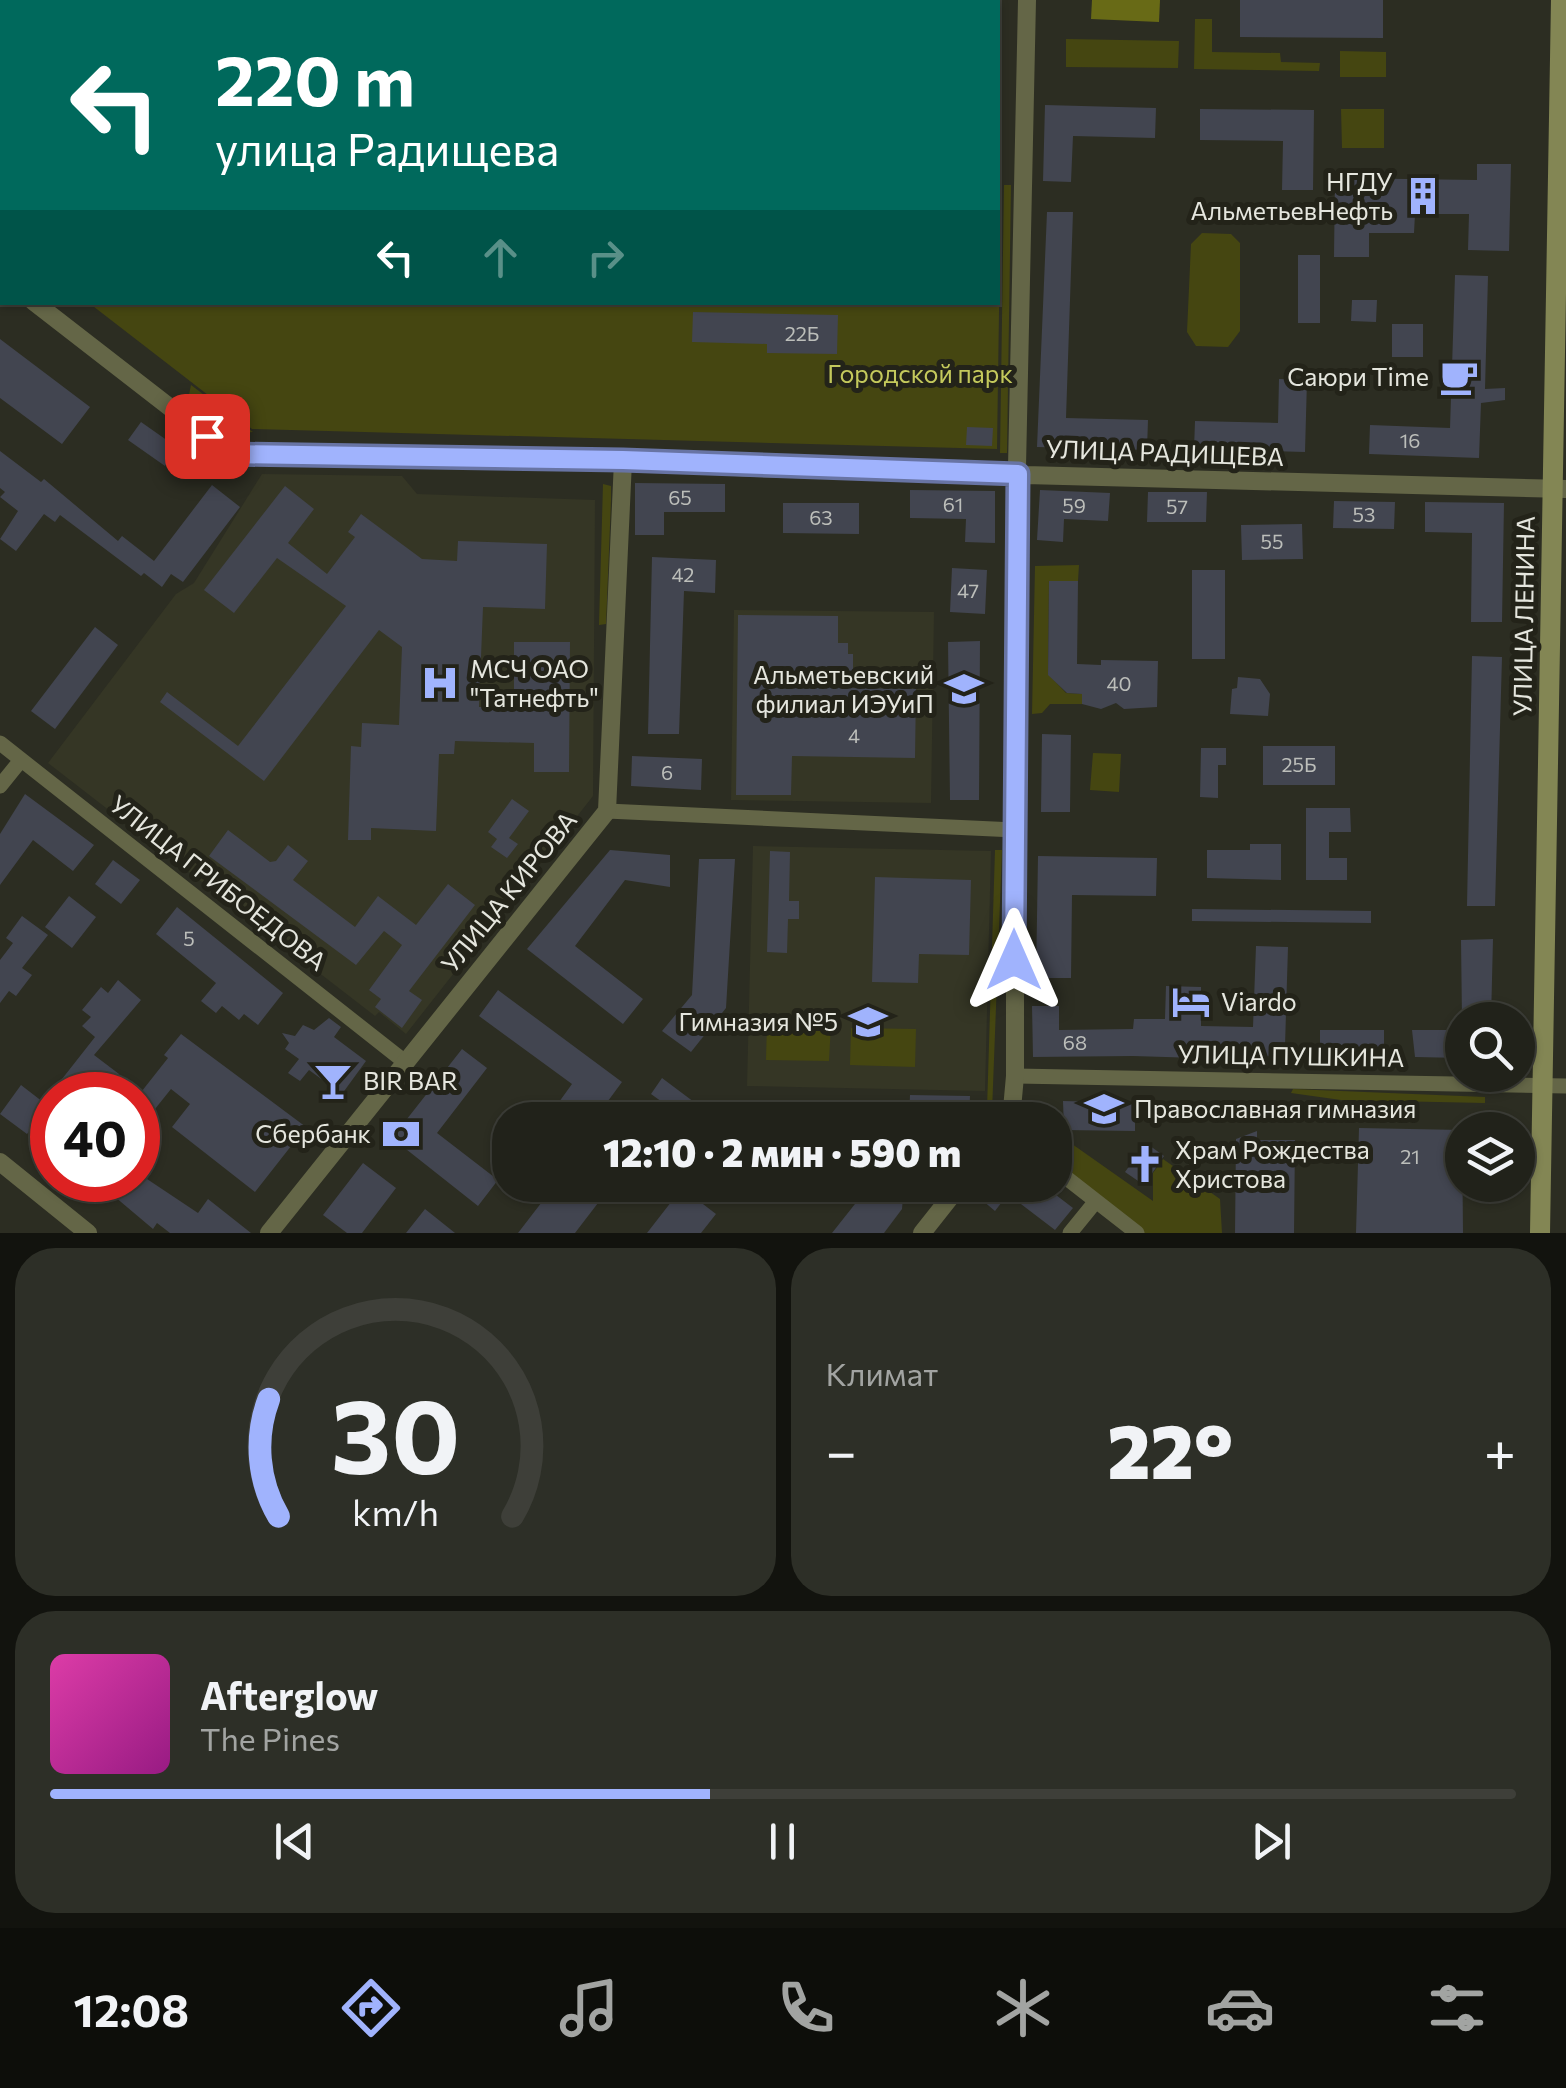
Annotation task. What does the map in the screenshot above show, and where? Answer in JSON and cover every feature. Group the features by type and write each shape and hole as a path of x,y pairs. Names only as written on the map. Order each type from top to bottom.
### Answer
{"main road":[{"name":"УЛИЦА ЛЕНИНА","path":"1540,1233 1540,1085 1559,489 1561,0"}],"street":[{"path":"1013,1102 1027,0"},
{"name":"УЛИЦА РАДИЩЕВА","path":"38,305 230,454 623,460 1559,489"},
{"name":"УЛИЦА КИРОВА","path":"269,1233 607,811 623,460"},
{"name":"УЛИЦА ГРИБОЕДОВА","path":"0,743 405,1062"},
{"path":"0,786 21,760"},
{"path":"607,811 1015,830"},
{"name":"УЛИЦА ПУШКИНА","path":"1015,1076 1566,1086"},
{"path":"0,1162 88,1233"},
{"path":"1072,1182 1136,1233"},
{"path":"1070,1233 1096,1201"},
{"path":"922,1233 947,1202"}],"shaded area":[{"path":"1092,0 1160,0 1159,22 1091,19"},
{"path":"262,474 402,476 417,494 595,500 593,796 406,1034 379,1012 375,1016 48,763 176,594 194,583"},
{"path":"734,610 934,612 931,803 731,800"},
{"name":"Гимназия №5","path":"753,846 991,851 985,1091 747,1086"}],"green space":[{"path":"1195,19 1212,19 1212,52 1280,53 1281,62 1320,63 1319,71 1194,69"},
{"path":"1066,39 1179,41 1178,68 1066,67"},
{"path":"1340,51 1386,52 1386,77 1340,77"},
{"name":"Городской парк","path":"1000,107 1002,107 1000,244"},
{"path":"1341,109 1384,109 1384,148 1342,148"},
{"path":"1004,185 1011,185 1007,453 1000,453"},
{"path":"1202,233 1231,234 1240,243 1240,331 1228,347 1196,346 1187,332 1191,244"},
{"name":"Городской парк","path":"92,305 999,305 997,449 252,429"},
{"path":"191,385 253,432 230,434 187,404"},
{"path":"603,484 611,486 611,501 606,624 599,625"},
{"path":"1079,565 1078,581 1049,581 1048,674 1066,693 1082,694 1082,704 1050,704 1042,713 1032,714 1035,566"},
{"path":"1093,753 1121,754 1119,792 1090,790"},
{"path":"995,850 1002,850 992,1102 987,1102"},
{"path":"767,1023 831,1024 829,1061 766,1060"},
{"path":"851,1028 916,1029 915,1067 850,1065"},
{"path":"1293,1089 1485,1097 1485,1103 1341,1100 1291,1093"},
{"path":"1072,1144 1153,1201 1153,1173 1163,1159 1220,1199 1222,1233 1140,1233 1072,1179"}],"building":[{"path":"1240,0 1383,0 1383,38 1240,37"},
{"path":"1045,105 1156,108 1155,138 1073,136 1071,182 1043,181"},
{"path":"1200,109 1314,110 1313,190 1282,190 1283,141 1200,140"},
{"name":"НГДУ АльметьевНефть","path":"1477,164 1511,164 1509,251 1468,250 1469,214 1415,214 1414,233 1369,233 1369,257 1334,257 1335,178 1477,180"},
{"path":"1047,212 1073,212 1066,418 1148,420 1147,450 1037,447"},
{"path":"1298,255 1320,255 1320,323 1298,323"},
{"path":"1455,275 1488,276 1485,389 1505,388 1505,400 1481,403 1479,458 1369,454 1370,425 1450,428"},
{"path":"1352,300 1377,300 1376,322 1351,321"},
{"path":"693,312 838,315 837,354 767,353 767,344 692,342"},
{"path":"1392,324 1423,324 1423,357 1392,357"},
{"path":"0,339 90,407 62,444 0,398"},
{"path":"1279,379 1307,380 1305,452 1194,449 1195,421 1278,423"},
{"path":"141,422 178,448 165,466 128,440"},
{"path":"967,427 993,428 992,446 966,445"},
{"path":"0,451 41,482 44,479 118,541 122,536 154,561 212,485 240,507 183,582 171,574 162,587 144,573 141,576 60,515 55,522 44,514 16,551 0,539 18,511 0,497 5,492 0,488"},
{"path":"635,483 725,484 725,512 664,512 664,535 635,535"},
{"path":"285,486 314,509 288,543 327,574 355,537 348,532 361,514 422,559 457,561 458,541 547,544 545,609 483,607 479,707 514,707 514,642 570,642 569,772 534,772 534,743 455,741 454,754 439,754 436,831 371,828 371,840 348,840 351,746 361,747 362,723 399,725 402,647 379,630 264,781 160,702 167,692 238,746 346,606 277,558 234,613 204,590"},
{"path":"910,490 995,491 995,543 965,542 966,519 910,518"},
{"path":"1040,490 1110,493 1108,521 1064,519 1063,542 1037,540"},
{"path":"1148,492 1207,492 1206,522 1147,522"},
{"path":"1334,501 1395,502 1394,529 1333,528"},
{"path":"1425,502 1504,503 1502,622 1471,622 1472,533 1425,532"},
{"path":"783,503 859,503 859,534 783,533"},
{"path":"1302,524 1303,559 1242,560 1241,525"},
{"path":"652,557 716,560 715,593 684,591 679,734 648,734"},
{"path":"952,568 987,570 985,614 950,612"},
{"path":"1192,570 1225,570 1225,659 1192,659"},
{"path":"1049,581 1078,581 1077,664 1101,665 1101,660 1158,661 1157,707 1124,709 1116,703 1101,709 1082,704 1082,694 1067,693 1048,675"},
{"path":"738,615 838,616 838,643 848,643 848,654 853,654 853,688 916,689 915,758 792,756 791,795 736,795"},
{"path":"95,627 118,645 55,729 31,711"},
{"name":"Альметьевский филиал ИЭУиП","path":"980,641 979,800 950,800 948,642"},
{"path":"1472,656 1502,657 1495,906 1467,906"},
{"path":"1238,677 1260,679 1270,694 1268,716 1230,714 1232,689 1237,688"},
{"path":"1042,734 1071,735 1070,812 1041,812"},
{"path":"1263,746 1335,746 1335,785 1263,785"},
{"path":"1201,748 1226,748 1226,765 1218,765 1218,798 1200,797"},
{"path":"632,756 702,759 701,790 631,786"},
{"path":"25,794 94,845 73,871 33,840 0,885 0,834"},
{"path":"512,799 529,811 509,838 518,844 507,858 491,847 497,839 488,832"},
{"path":"1306,808 1350,808 1351,832 1329,832 1329,858 1347,858 1347,880 1306,880"},
{"path":"228,830 270,862 276,861 288,845 308,861 293,880 355,927 378,896 416,925 448,884 475,905 409,991 422,1000 402,1028 375,1007 381,999 369,990 402,945 384,931 356,965 209,856"},
{"path":"1250,844 1281,844 1281,880 1207,878 1207,850 1250,850"},
{"path":"610,850 670,855 670,887 625,880 575,946 643,999 623,1024 527,949"},
{"path":"770,851 790,852 789,901 799,901 799,919 788,919 787,953 767,952"},
{"path":"1038,856 1157,858 1156,896 1072,895 1071,978 1036,978"},
{"path":"699,859 735,859 726,1008 691,1052 662,1031 692,995"},
{"path":"113,860 140,880 121,904 95,884"},
{"path":"875,877 971,880 969,955 919,954 918,983 872,982"},
{"path":"69,896 96,917 72,948 45,927"},
{"path":"177,907 283,993 258,1025 244,1014 239,1020 222,1006 216,1013 201,1001 216,983 156,934"},
{"path":"1192,909 1371,911 1371,923 1192,921"},
{"path":"22,916 48,935 22,968 32,975 16,996 9,991 0,1003 0,960 13,943 6,938"},
{"path":"1493,939 1491,1002 1462,1002 1461,940"},
{"path":"1256,946 1288,947 1285,1046 1262,1060 1033,1057 1032,1006 1059,1006 1059,1030 1133,1029 1134,1019 1165,1019 1166,986 1201,987 1201,1026 1253,1027"},
{"path":"118,980 141,1000 94,1055 116,1072 68,1072 95,1037 82,1026 91,1017 82,1010 101,987 108,993"},
{"path":"498,990 622,1082 607,1102 559,1102 572,1084 479,1016"},
{"path":"329,1018 341,1027 334,1037 366,1061 342,1094 309,1070 300,1081 288,1073 299,1059 285,1049 289,1043 282,1033 295,1036 303,1025 314,1030"},
{"path":"1320,1030 1384,1030 1384,1060 1320,1059"},
{"path":"1412,1030 1445,1030 1445,1058 1415,1057"},
{"path":"181,1034 306,1127 255,1192 172,1127 190,1104 171,1089 160,1103 160,1072 157,1072 168,1058 164,1055"},
{"path":"462,1049 487,1068 437,1133 492,1175 492,1188 478,1206 392,1138"},
{"path":"662,1078 694,1102 662,1102 651,1094"},
{"path":"21,1085 30,1092 27,1134 0,1114"},
{"path":"910,1095 970,1096 970,1102 910,1102"},
{"path":"1063,1101 1135,1103 1135,1131 1072,1130 1072,1102"},
{"path":"1359,1128 1445,1130 1445,1202 1463,1202 1463,1233 1356,1233"},
{"path":"1257,1131 1257,1140 1295,1140 1294,1233 1235,1233 1236,1139"},
{"name":"Храм Рождества Христова","path":"1146,1143 1164,1156 1144,1185 1125,1172"},
{"path":"363,1163 396,1188 362,1233 347,1233 323,1215"},
{"path":"160,1188 198,1213 208,1199 251,1233 170,1233 157,1223 153,1229 121,1202 160,1202"},
{"path":"542,1202 598,1203 575,1233 518,1233"},
{"path":"671,1202 700,1202 716,1214 701,1233 647,1233"},
{"path":"857,1202 903,1202 902,1209 884,1233 832,1233"},
{"path":"984,1202 1002,1202 995,1211"},
{"path":"1018,1202 1065,1202 1073,1208 1055,1230"},
{"path":"425,1209 455,1233 406,1233"}],"place":[{"name":"НГДУ АльметьевНефть","path":"1423,196"},
{"name":"Саюри Time","path":"1459,377"},
{"name":"МСЧ ОАО \"Татнефть\"","path":"440,683"},
{"name":"Альметьевский филиал ИЭУиП","path":"964,689"},
{"name":"Viardo","path":"1191,1002"},
{"name":"Гимназия №5","path":"868,1022"},
{"name":"BIR BAR","path":"333,1081"},
{"name":"Православная гимназия","path":"1104,1109"},
{"name":"Сбербанк","path":"401,1134"},
{"name":"Храм Рождества Христова","path":"1145,1164"}],"route":[{"path":"207,436 230,454 623,460 754,468 1018,474 1014,960"}]}
